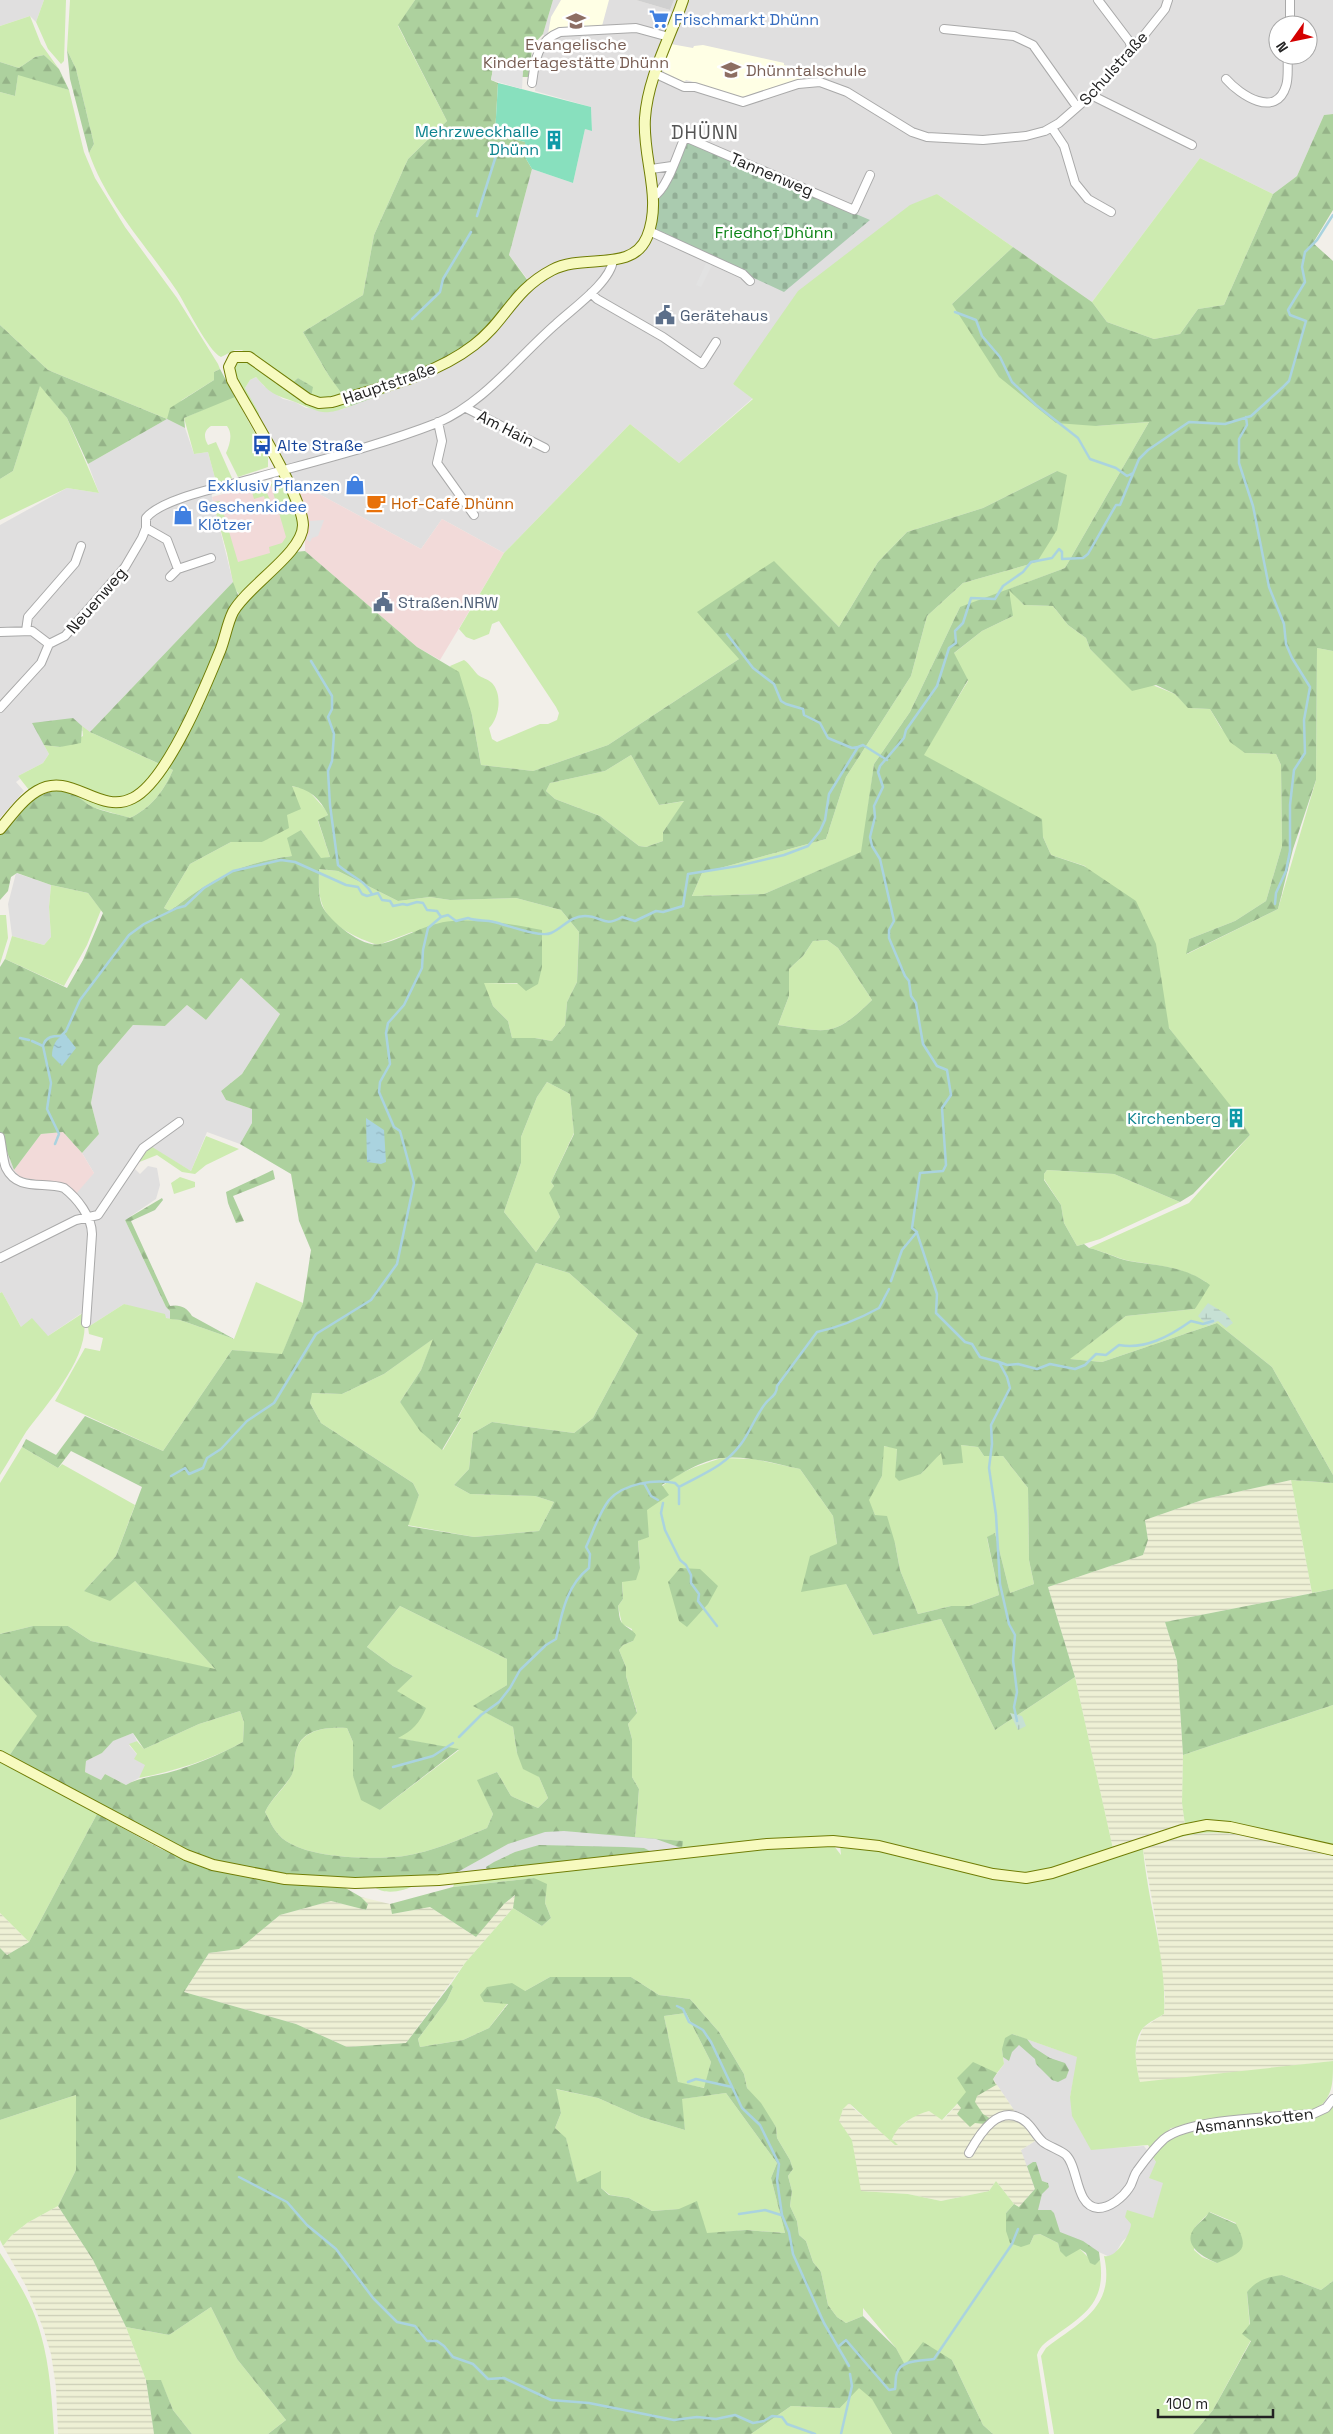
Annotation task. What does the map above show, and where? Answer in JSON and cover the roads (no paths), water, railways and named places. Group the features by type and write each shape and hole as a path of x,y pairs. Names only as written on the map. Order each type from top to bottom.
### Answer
{"main road":[{"name":"Hauptstraße","path":"0,829 30,796 48,786 67,786 101,801 118,803 132,799 151,785 164,768 207,683 221,649 232,613 246,594 285,557 299,539 302,518 282,471 232,380 229,367 234,357 249,357 308,399 332,402 427,372 460,355 484,337 528,285 557,268 585,261 624,259 637,252 649,231 653,197 644,121 647,99 654,74 683,0"},
{"path":"0,1756 186,1855 213,1865 310,1881 355,1883 439,1880 768,1844 833,1841 866,1844 993,1874 1026,1878 1052,1873 1182,1830 1207,1825 1230,1827 1333,1850"}],"street":[{"path":"1098,0 1131,46"},
{"name":"Schulstraße","path":"654,74 684,87 695,87 743,102 798,84 820,82 847,92 912,132 932,138 983,140 1012,138 1032,135 1052,128 1091,95 1115,69 1131,46 1141,39 1165,9 1168,0"},
{"path":"1290,0 1290,15"},
{"path":"532,83 536,55 540,46 550,37 560,32 636,28 670,37"},
{"path":"944,29 1014,36 1033,45 1077,107"},
{"path":"1226,79 1243,96 1251,100 1260,103 1272,101 1282,94 1287,85 1288,65"},
{"path":"1091,95 1192,145"},
{"path":"1052,128 1064,146 1075,183 1088,199 1111,212"},
{"name":"Tannenweg","path":"653,197 661,190 684,137 854,210 870,175"},
{"path":"651,169 672,166"},
{"path":"649,231 743,274 750,281"},
{"path":"282,471 371,446 438,422 466,408 591,293 606,277 613,260"},
{"path":"591,293 597,299 663,337 702,364 716,342"},
{"name":"Am Hain","path":"466,408 545,448"},
{"path":"438,422 442,441 437,463 474,515"},
{"name":"Neuenweg","path":"0,708 41,663 49,644 65,636 125,568 136,551 146,528 146,518 163,505 282,471"},
{"path":"146,528 167,540 178,569"},
{"path":"26,631 28,617 75,563 81,546"},
{"path":"170,577 178,569 211,558"},
{"path":"0,632 26,631 36,633 49,644"},
{"path":"0,1258 76,1220 95,1216 102,1210 143,1148 179,1122"},
{"path":"0,1137 6,1167 14,1179 25,1185 64,1188 88,1218 92,1227 92,1234 86,1323"},
{"name":"Asmannskotten","path":"969,2153 982,2130 992,2122 1008,2116 1020,2118 1044,2142 1066,2155 1073,2168 1079,2191 1088,2202 1093,2206 1104,2207 1114,2203 1130,2187 1135,2173 1150,2155 1164,2140 1178,2131 1217,2123 1313,2114 1326,2108 1333,2099"}],"water":[{"path":"65,1034 76,1048 62,1066 52,1056 52,1052 57,1040"},
{"path":"366,1118 384,1130 386,1162 381,1164 367,1162"}],"waterway":[{"path":"477,216 500,143"},
{"path":"891,1281 902,1250 917,1232 912,1228 920,1173 943,1171 946,1165 942,1108 951,1095 947,1070 937,1066 923,1044 916,1003 911,996 909,981 905,976 889,938 889,930 894,921 880,859 872,846 870,837 875,817 874,806 883,787 878,772 880,766 904,738 906,730 937,686 949,648 956,643 955,631 963,623 971,598 995,599 1003,586 1023,572 1031,562 1052,558 1059,549 1062,552 1062,559 1083,558 1088,554 1116,505 1120,505 1139,459 1148,450 1189,422 1225,424 1251,416 1289,381 1306,321 1290,315 1288,310 1305,282 1302,267 1305,252 1317,240 1333,215"},
{"path":"412,319 440,292 443,279 471,232"},
{"path":"955,312 976,320 982,336 1000,357 1012,382 1036,405 1078,438 1090,459 1116,468 1127,476 1133,473"},
{"path":"1246,417 1247,425 1239,439 1239,463 1253,506 1269,587 1284,624 1286,644 1292,658 1310,687 1304,720 1305,753 1294,770 1290,805 1290,851 1286,871 1276,893 1275,904"},
{"path":"727,634 753,668 774,684 781,701 803,709 804,715 820,723 828,738 852,748 858,747"},
{"path":"311,661 332,696 332,709 328,717 334,734 332,761 328,771 330,805 338,865 361,882 372,894"},
{"path":"171,1476 185,1468 189,1474 203,1468 207,1458 221,1449 247,1421 274,1403 316,1334 371,1300 397,1264 414,1183 400,1131 394,1127 379,1092 380,1082 390,1064 386,1033 388,1023 404,1005 422,968 423,950 428,928 441,917 448,915 456,921 468,918 491,921 532,933 546,934 556,931 580,916 591,916 607,922 622,917 635,921 656,911 663,912 683,906 688,874 738,866 784,855 808,846 820,831 825,820 829,794 858,747 863,745 887,760"},
{"path":"55,1144 59,1134 47,1109 51,1083 43,1046 44,1043 48,1038 61,1036 66,1031 80,1000 129,935 144,924 185,906 204,888 233,871 281,860 295,862 346,885 358,887 362,894 367,896 378,893 382,900 390,901 393,906 417,902 423,903 427,910 437,911 441,917"},
{"path":"20,1038 29,1040"},
{"path":"32,1041 43,1046"},
{"path":"917,1233 937,1294 936,1313 965,1342 972,1344 980,1357 999,1362 1007,1377 1010,1388 991,1425 992,1444 989,1468 996,1515 1000,1584 1009,1624 1015,1635 1013,1660 1017,1692 1014,1707 1017,1721"},
{"path":"459,1737 481,1715 499,1702 510,1688 520,1670 546,1645 556,1639 563,1609 570,1591 575,1582 589,1568 590,1554 586,1547 599,1517 609,1500 615,1494 631,1486 649,1482 675,1483 679,1487 727,1459 741,1444 761,1409 775,1394 777,1386 817,1332 834,1328 879,1308 889,1289"},
{"path":"999,1362 1007,1365 1018,1364 1037,1369 1050,1364 1075,1369 1085,1365 1096,1354 1106,1355 1119,1345 1148,1344 1166,1337 1191,1321 1203,1324 1213,1321"},
{"path":"644,1483 651,1496 658,1500"},
{"path":"679,1487 679,1504"},
{"path":"663,1503 661,1513 665,1530 680,1560 686,1565 691,1575 691,1583 699,1594 698,1601 717,1626"},
{"path":"393,1767 433,1756 453,1743"},
{"path":"677,2006 683,2009 689,2022 703,2030 711,2042 742,2108 760,2125 779,2164 777,2180 782,2215 789,2232 793,2254 824,2323 849,2366"},
{"path":"688,2082 696,2079 732,2087"},
{"path":"239,2177 287,2202 307,2225 336,2249 373,2298 397,2322 415,2326 427,2341 437,2341 453,2357 473,2364 488,2379 504,2378 551,2400 589,2403 674,2420 697,2417 716,2419 735,2415 753,2423 764,2421 772,2416 782,2417 787,2424 815,2434"},
{"path":"739,2214 765,2210 781,2215"},
{"path":"838,2347 846,2340 889,2390 895,2389 899,2368 908,2363 934,2359 1012,2244 1018,2229"},
{"path":"841,2434 852,2386 850,2374"}],"place":[{"name":"Frischmarkt Dhünn","path":"659,19"},
{"name":"Evangelische Kindertagestätte Dhünn","path":"576,21"},
{"name":"Dhünntalschule","path":"731,70"},
{"name":"Mehrzweckhalle Dhünn","path":"554,140"},
{"name":"Gerätehaus","path":"665,315"},
{"name":"Alte Straße","path":"262,445"},
{"name":"Exklusiv Pflanzen","path":"355,485"},
{"name":"Hof-Café Dhünn","path":"376,503"},
{"name":"Geschenkidee Klötzer","path":"183,515"},
{"name":"Straßen.NRW","path":"383,602"},
{"name":"Kirchenberg","path":"1236,1118"}],"district":[{"name":"DHÜNN","path":"705,132"}],"park label":[{"name":"Friedhof Dhünn","path":"774,232"}]}
